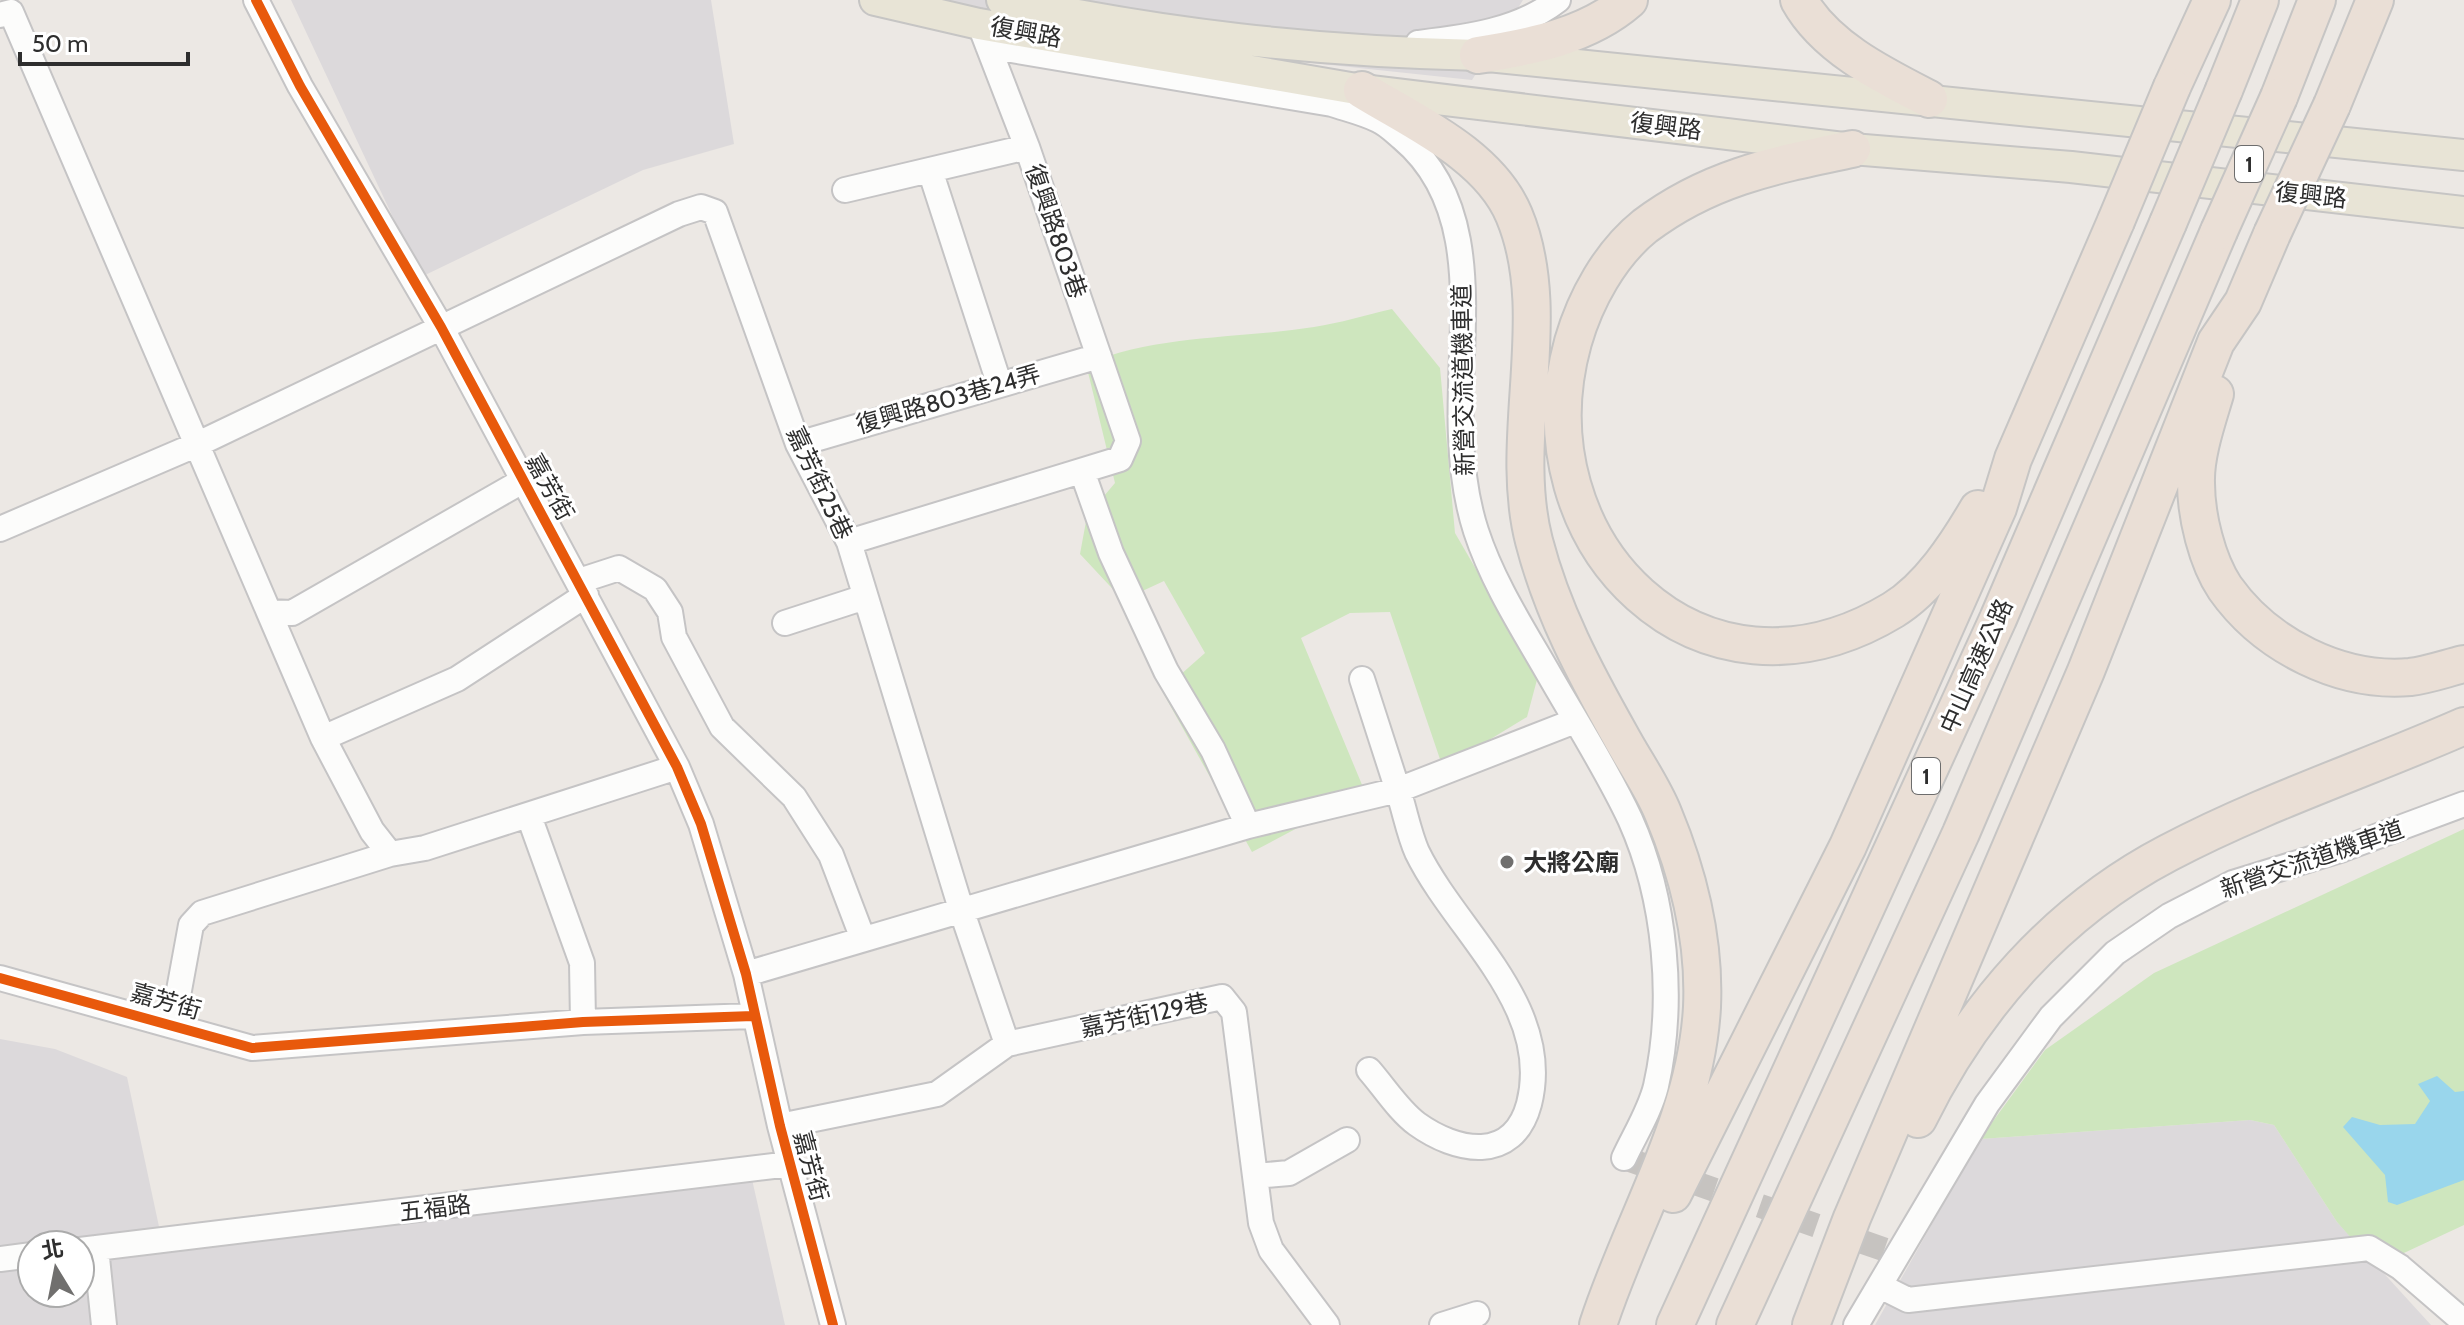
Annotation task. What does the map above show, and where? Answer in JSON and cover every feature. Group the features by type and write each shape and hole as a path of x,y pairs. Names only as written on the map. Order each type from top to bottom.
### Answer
{"highway":[{"path":"1478,55 1517,49 1563,36 1610,17 1629,0"},
{"path":"1799,0 1810,20 1873,70 1929,99"},
{"name":"中山高速公路","path":"1675,1325 1998,619 2260,0"},
{"name":"1","path":"1735,1325 1961,833 2279,97 2317,0"},
{"path":"2375,0 2332,105 2243,302 2206,425 2195,482 2204,537 2225,588 2266,629 2301,656 2355,673 2410,677 2464,664"},
{"path":"1600,1325 1631,1276 1848,846 1998,508 2013,459 2208,6"},
{"path":"1362,90 1450,144 1483,172 1513,212 1526,257 1530,303 1525,451 1533,537 1554,607 1578,659 1662,810 1685,872 1698,934 1702,1007 1693,1067 1671,1144 1617,1266 1600,1325"},
{"path":"1852,149 1744,172 1691,197 1643,228 1607,268 1580,316 1563,399 1565,446 1575,503 1594,541 1622,579 1657,609 1705,636 1753,646 1796,645 1848,632 1895,609 1927,581 1963,535 2013,459"},
{"path":"1811,1325 1852,1218 2081,685 2216,342 2243,302"},
{"path":"1818,1325 1837,1294 1933,1088 2004,984 2047,938 2111,888 2167,854 2245,816 2464,726"}],"main road":[{"name":"復興路","path":"875,0 983,35 1362,90 1852,149 2071,167 2464,212"},
{"name":"復興路","path":"1002,0 1110,23 1228,40 1347,52 1478,55 2464,155"}],"street":[{"name":"嘉芳街","path":"256,0 300,86 441,327 677,767 701,824 746,974 780,1126 833,1325"},
{"path":"1347,52 1479,35 1540,14 1558,0"},
{"path":"0,15 11,12 323,738 372,831 390,854"},
{"name":"復興路803巷","path":"983,35 1027,147 1128,441 1120,459 1082,471"},
{"name":"新營交流道機車道","path":"983,35 1332,104 1380,120 1412,147 1435,174 1450,213 1462,261 1465,319 1460,434 1465,489 1476,530 1494,579 1630,820 1654,888 1662,948 1665,1016 1655,1088 1624,1158"},
{"path":"845,190 1027,147"},
{"path":"930,170 999,383"},
{"name":"嘉芳街25巷","path":"441,327 701,207 715,212 798,444 849,542 961,909 1007,1044"},
{"path":"0,529 198,444 441,327"},
{"name":"復興路803巷24弄","path":"798,444 1099,356"},
{"path":"849,542 1082,471 1111,553 1166,671 1213,750 1248,826"},
{"path":"269,612 292,613 524,480"},
{"path":"323,738 457,679 583,588 619,568 639,576 655,589 670,612 674,637 722,727 794,797 831,855 863,939"},
{"path":"785,623 865,597"},
{"path":"1362,679 1417,852 1526,1026 1533,1069 1529,1106 1505,1142 1482,1149 1453,1145 1415,1123 1369,1070"},
{"path":"746,974 1248,826 1398,790 1575,721"},
{"path":"173,1023 191,925 202,913 390,854 425,848 677,767"},
{"name":"新營交流道機車道","path":"1856,1325 1987,1104 2051,1017 2115,953 2169,916 2233,883 2343,849 2464,804"},
{"path":"529,816 582,963 583,1022"},
{"name":"嘉芳街","path":"0,978 173,1023 252,1048 583,1022 753,1016"},
{"name":"嘉芳街129巷","path":"780,1126 937,1094 1007,1044 1222,997 1234,1012 1261,1223 1271,1250 1327,1325"},
{"path":"1255,1176 1289,1173 1347,1140"},
{"name":"五福路","path":"96,1248 790,1164"},
{"path":"1880,1286 1908,1300 2369,1248 2400,1267 2464,1322"},
{"path":"96,1287 104,1325"},
{"path":"1442,1325 1477,1314"}],"shaded area":[{"path":"291,0 711,0 734,144 643,170 421,277"},
{"path":"924,0 1523,0 1472,80 1209,52"},
{"path":"0,1039 55,1049 127,1077 161,1236 751,1175 785,1325 0,1325"},
{"path":"2250,1120 2274,1125 2337,1222 2431,1325 1875,1325 1980,1139"}],"green space":[{"path":"1392,309 1440,368 1455,533 1538,676 1527,717 1443,768 1390,612 1350,613 1301,638 1365,792 1252,852 1162,691 1205,653 1164,581 1123,600 1080,554 1087,516 1115,483 1086,364 1142,347 1314,327"},
{"path":"2464,829 2464,1225 2376,1266 2337,1222 2274,1125 2250,1120 1980,1139 2045,1050 2154,973"}],"water":[{"path":"2437,1076 2455,1092 2464,1091 2464,1180 2397,1205 2388,1202 2385,1175 2343,1127 2352,1117 2380,1125 2415,1124 2430,1101 2418,1084"}],"tunnel":[{"path":"1624,1158 1900,1255"}],"cycle path":[{"path":"256,0 300,86 441,327 677,767 701,824 746,974 780,1126 833,1325"},
{"path":"0,978 252,1048 583,1022 753,1016"}],"place":[{"name":"大將公廟","path":"1507,862"}]}
